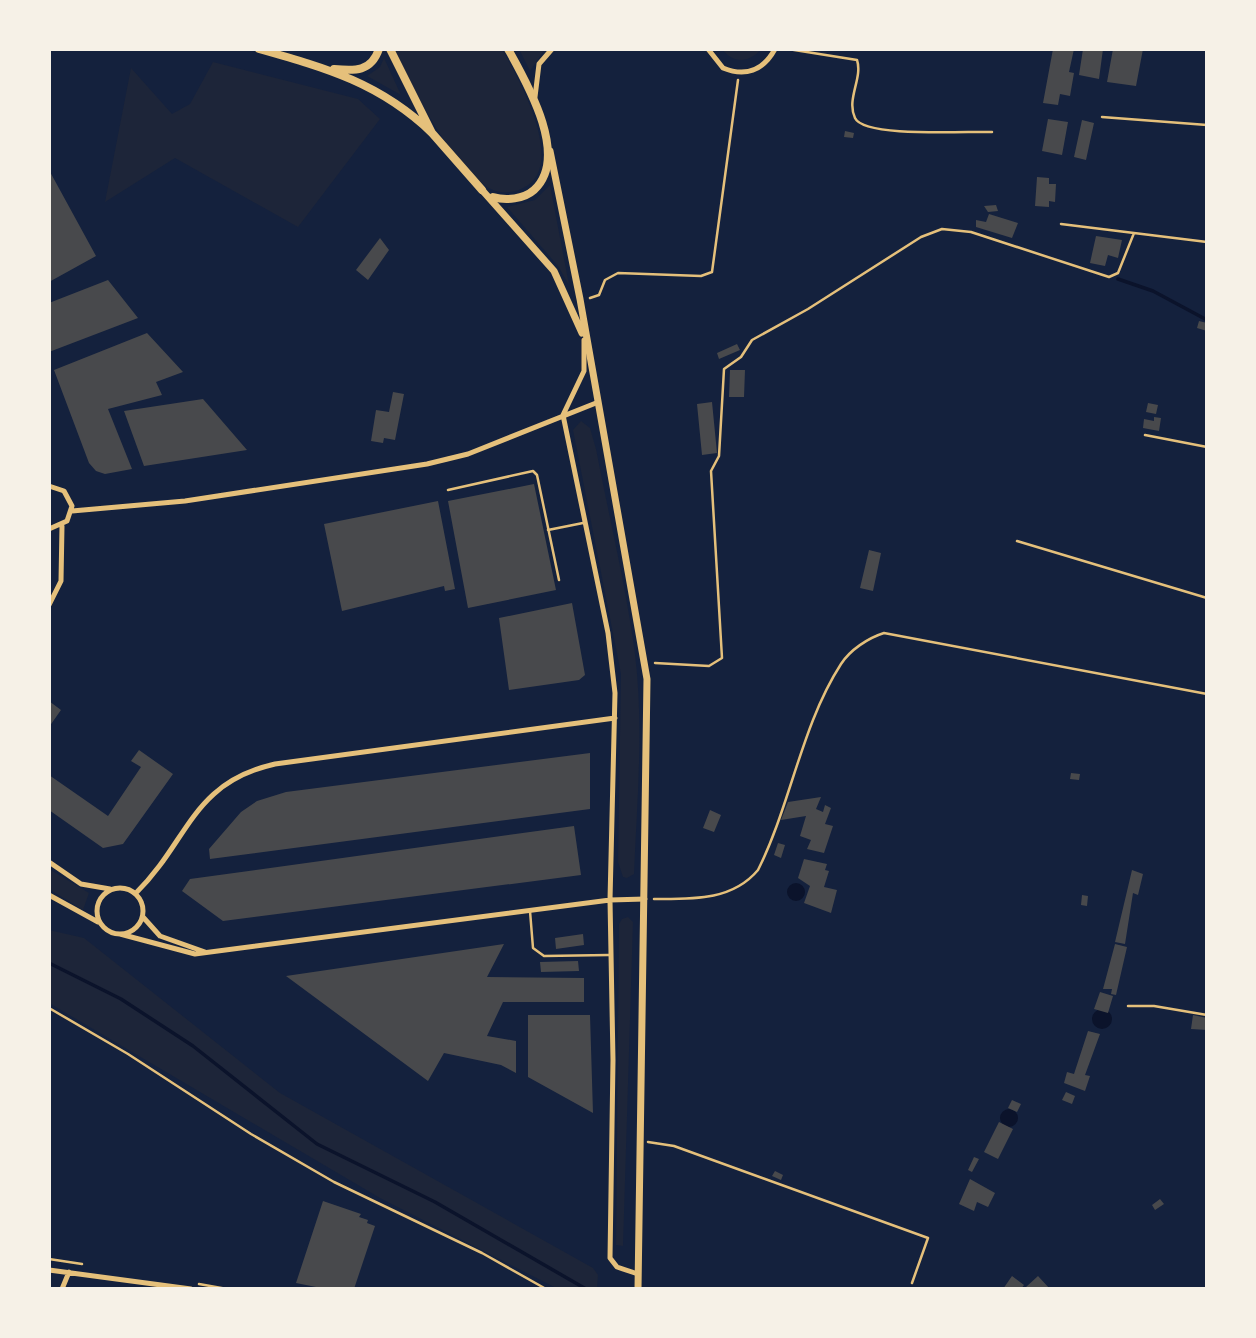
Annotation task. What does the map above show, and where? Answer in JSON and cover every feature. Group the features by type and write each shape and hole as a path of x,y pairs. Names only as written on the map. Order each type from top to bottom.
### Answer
{"main road":[{"path":"259,49 323,67 393,99 432,132 482,190"},
{"path":"323,67 359,71 372,64 379,49"},
{"path":"390,49 432,132"},
{"path":"493,197 517,198 533,192 547,171 550,150 535,104 508,49"}],"street":[{"path":"535,104 539,64 552,49"},
{"path":"708,49 723,68 739,72 759,69 775,49"},
{"path":"550,150 580,299 584,340 645,664 648,714 638,1289"},
{"path":"482,190 493,197"},
{"path":"482,190 554,271 584,340 584,371 563,415 608,634 615,718 610,900 610,1258 617,1268 638,1274"},
{"path":"72,511 174,503 427,464 468,454 596,403"},
{"path":"49,485 64,491 71,501 72,511 61,526 61,581 49,604"},
{"path":"49,529 61,526"},
{"path":"136,893 209,796 231,779 257,768 615,718"},
{"path":"49,862 80,884 110,889 120,887 136,893 143,906 143,916 130,932 120,934"},
{"path":"99,922 97,903 110,889"},
{"path":"49,895 99,922 106,930 182,953 208,953 610,900 645,899"},
{"path":"143,916 160,936 208,953"},
{"path":"49,1269 191,1289"},
{"path":"62,1289 69,1272"}],"lane":[{"path":"448,490 533,471 537,475 559,580"},
{"path":"548,530 585,522"},
{"path":"530,911 533,948 544,956 612,955"}],"path":[{"path":"788,49 857,60 859,71 853,110 855,119 862,126 893,132 992,132"},
{"path":"580,299 596,297 605,280 618,273 701,276 712,272 739,72"},
{"path":"1102,117 1207,125"},
{"path":"1061,224 1207,242"},
{"path":"645,664 709,666 722,658 723,626 711,471 719,456 724,369 741,357 752,340 808,309 921,237 942,229 971,232 1109,277 1118,273 1134,233"},
{"path":"1145,435 1207,447"},
{"path":"1017,541 1207,598"},
{"path":"645,899 704,897 730,892 747,882 765,855 806,741 842,663 856,648 875,636 884,633 1207,694"},
{"path":"1128,1006 1154,1006 1207,1014"},
{"path":"49,1008 334,1182 482,1253 545,1289"},
{"path":"641,1142 674,1146 928,1238 912,1283"}],"shaded area":[{"path":"395,49 502,49 519,80 536,122 541,143 541,162 536,177 523,188 505,192 487,187 473,175 434,124"},
{"path":"519,49 545,49 530,71"},
{"path":"722,49 761,49 752,57 741,60 731,57"},
{"path":"384,58 401,95 367,76 380,67"},
{"path":"213,62 358,99 380,119 298,227 175,158 105,202 131,68 172,114 190,104"},
{"path":"550,185 569,285 558,266 507,207 535,200"},
{"path":"581,421 590,428 596,449 622,577 638,681 639,764 634,874 627,878 623,877 618,862 621,674 573,430"},
{"path":"49,869 89,893 83,910 49,889"},
{"path":"796,883 802,886 805,892 802,898 796,901 790,898 787,892 790,886"},
{"path":"628,917 633,922 623,1246 616,1245 619,924 622,919"},
{"path":"49,930 84,938 280,1093 593,1268 598,1275 597,1289 558,1289 380,1198 49,1003"},
{"path":"1102,1009 1109,1012 1112,1019 1109,1026 1102,1029 1095,1026 1092,1019 1095,1012"},
{"path":"1009,1109 1015,1112 1018,1118 1015,1124 1009,1127 1003,1124 1000,1118 1003,1112"}],"building":[{"path":"1053,49 1074,49 1069,72 1074,73 1070,96 1060,94 1058,105 1043,103"},
{"path":"1083,49 1103,49 1099,79 1079,75"},
{"path":"1113,49 1143,49 1136,86 1107,82"},
{"path":"1048,119 1068,122 1062,155 1042,151"},
{"path":"1082,120 1094,123 1086,160 1074,157"},
{"path":"845,131 854,133 853,138 844,137"},
{"path":"49,170 96,256 49,282"},
{"path":"1037,177 1049,178 1049,184 1056,184 1055,202 1049,201 1049,207 1035,206"},
{"path":"996,205 998,211 988,212 984,206"},
{"path":"989,214 1018,223 1012,238 976,227 976,220 986,222"},
{"path":"1096,236 1122,240 1118,258 1108,255 1105,266 1090,263"},
{"path":"380,238 389,250 368,280 356,270"},
{"path":"108,280 138,318 49,352 49,303"},
{"path":"1199,321 1207,323 1207,331 1197,328"},
{"path":"147,333 183,372 156,382 162,395 108,409 132,469 105,474 96,471 89,463 54,370"},
{"path":"737,344 740,350 719,359 717,353"},
{"path":"730,370 745,370 744,397 729,397"},
{"path":"393,392 404,394 395,440 384,438 383,443 371,441 376,410 389,412"},
{"path":"203,399 247,450 144,466 124,411"},
{"path":"712,402 717,453 702,455 697,404"},
{"path":"1148,403 1158,405 1156,414 1146,412"},
{"path":"1154,417 1161,418 1159,431 1143,428 1144,419 1154,421"},
{"path":"534,484 556,590 468,608 448,501"},
{"path":"438,501 455,589 445,591 444,586 342,611 324,524"},
{"path":"869,550 881,553 873,591 860,588"},
{"path":"572,603 585,675 579,680 509,690 499,618"},
{"path":"49,701 61,710 49,727"},
{"path":"139,750 173,774 123,844 103,848 49,810 49,775 108,816 141,767 131,761"},
{"path":"590,753 590,809 210,859 209,849 241,812 257,801 286,792"},
{"path":"1071,773 1080,774 1079,780 1070,779"},
{"path":"821,797 816,809 823,812 825,805 831,808 825,824 833,826 824,853 807,849 811,840 800,836 806,816 781,820 788,802"},
{"path":"710,810 721,815 714,832 703,828"},
{"path":"574,826 581,875 223,921 182,891 190,879"},
{"path":"778,843 785,845 781,858 774,855"},
{"path":"804,859 827,864 825,870 829,871 824,887 837,890 831,913 804,903 810,886 798,878"},
{"path":"1132,870 1143,874 1138,895 1133,893 1125,944 1115,942"},
{"path":"1082,895 1088,896 1087,906 1081,905"},
{"path":"583,934 584,945 556,949 555,938"},
{"path":"504,944 487,977 584,978 584,1002 503,1002 487,1036 516,1041 516,1073 501,1065 444,1053 428,1081 286,976"},
{"path":"1115,944 1127,947 1116,995 1111,994 1112,989 1103,989"},
{"path":"578,961 579,971 541,972 540,962"},
{"path":"1100,992 1113,996 1108,1013 1094,1009"},
{"path":"528,1015 590,1015 593,1113 528,1077"},
{"path":"1193,1015 1207,1018 1207,1030 1191,1029"},
{"path":"1088,1031 1100,1034 1085,1075 1090,1076 1085,1091 1064,1083 1067,1072 1074,1074"},
{"path":"1066,1092 1075,1096 1072,1104 1062,1100"},
{"path":"1012,1100 1021,1104 1017,1112 1008,1108"},
{"path":"999,1122 1013,1129 998,1159 984,1152"},
{"path":"974,1157 979,1159 972,1172 968,1170"},
{"path":"775,1171 783,1175 781,1180 772,1176"},
{"path":"970,1179 995,1193 988,1207 977,1202 974,1211 959,1204"},
{"path":"1160,1199 1164,1204 1155,1210 1152,1205"},
{"path":"323,1201 361,1214 359,1217 375,1226 354,1289 326,1289 296,1283"},
{"path":"1012,1276 1024,1285 1021,1289 1003,1289"},
{"path":"1038,1276 1050,1289 1026,1287"}],"waterway":[{"path":"1118,279 1153,291 1207,320"},
{"path":"49,963 121,999 193,1046 317,1144 435,1202 586,1289"}]}
